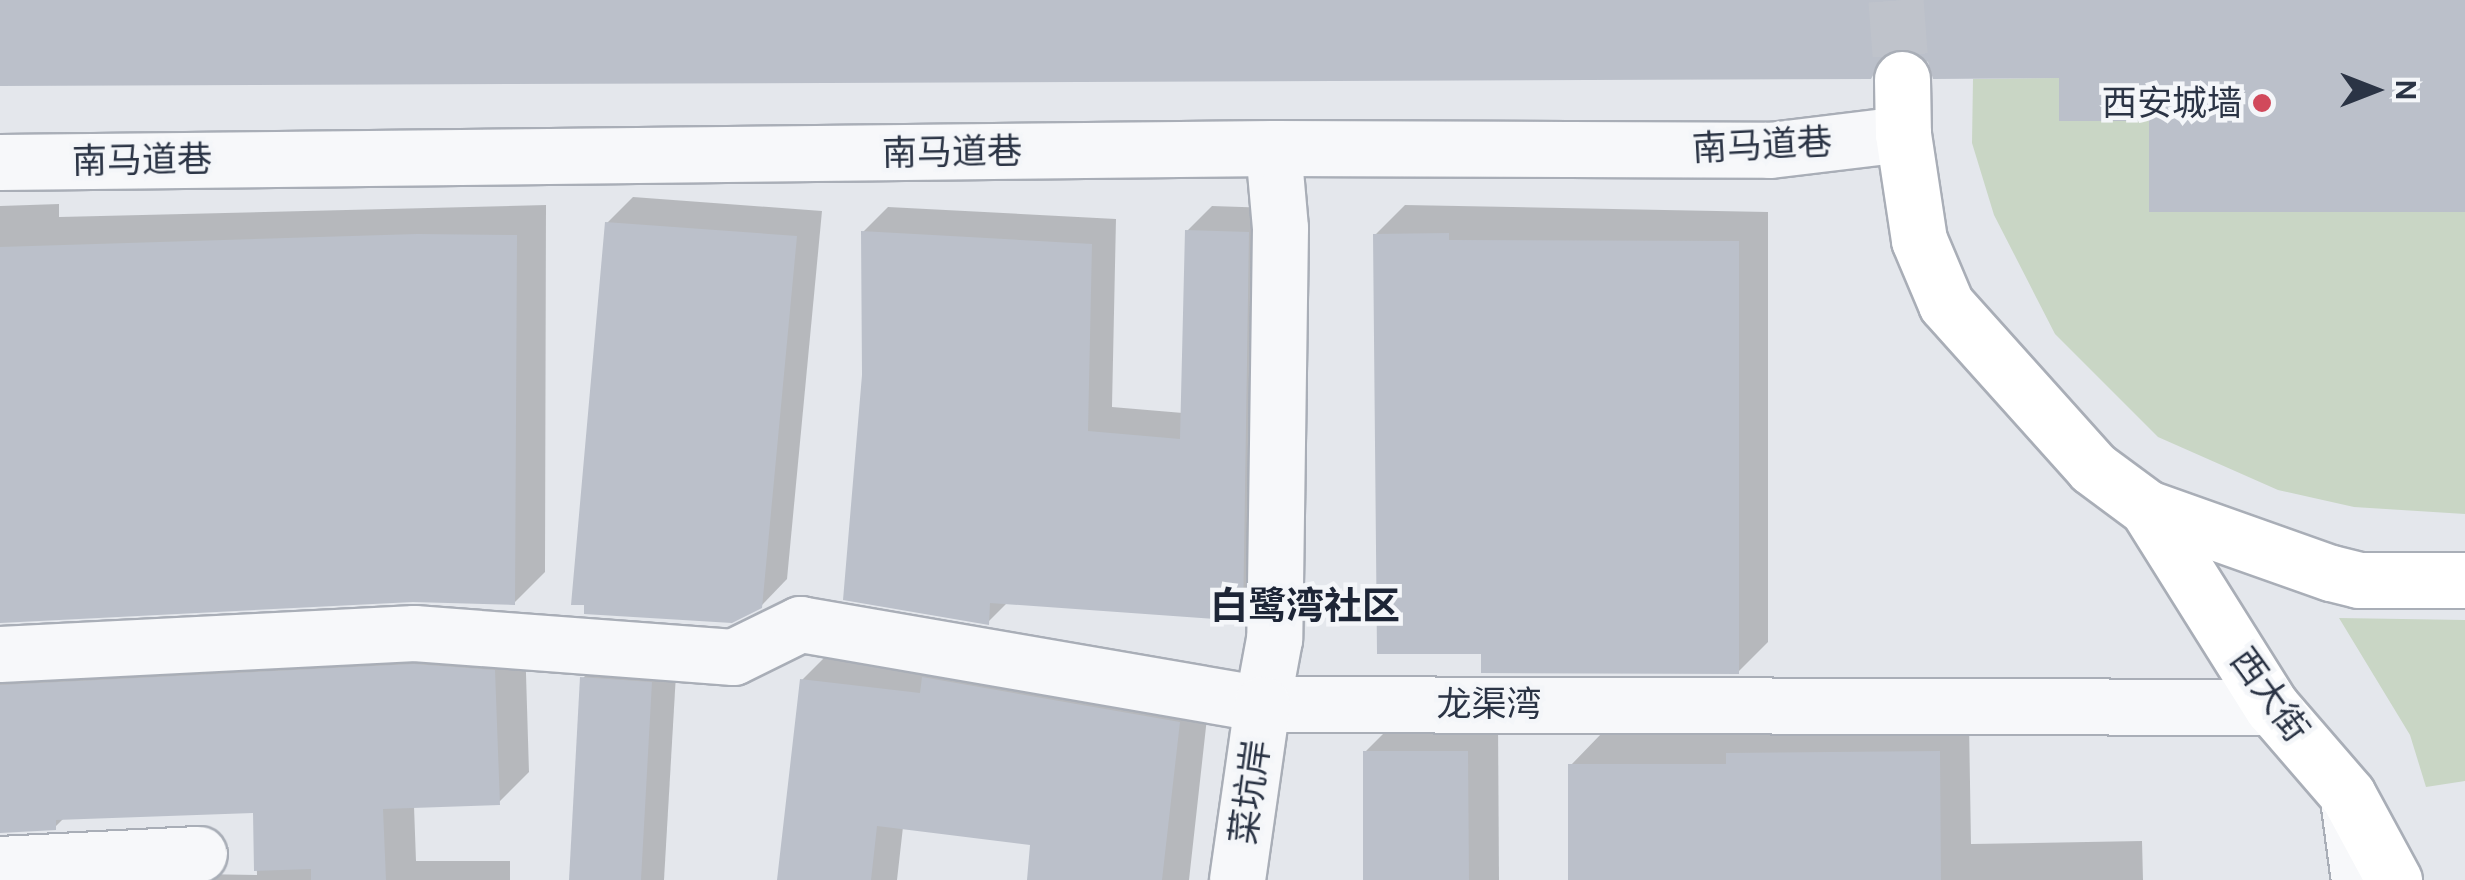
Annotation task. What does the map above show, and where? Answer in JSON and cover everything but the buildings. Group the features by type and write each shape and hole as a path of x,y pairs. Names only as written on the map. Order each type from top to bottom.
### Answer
{"main road":[{"path":"1902,79 1903,134 1919,240 1946,304 2093,468 2146,508 2359,580 2465,580"},
{"name":"西大街","path":"2146,508 2272,707 2348,795 2394,880"}],"street":[{"name":"南马道巷","path":"0,162 1272,148 1770,150 1903,134"},
{"path":"1262,704 1274,639 1280,228 1272,148"},
{"name":"龙渠湾","path":"0,654 414,633 734,656 800,624 1262,704 2272,707"},
{"name":"菜坑岸","path":"1237,880 1262,704"},
{"path":"2348,795 2359,880"},
{"path":"0,864 199,854"}],"green space":[{"path":"2059,78 2059,121 2149,121 2150,212 2465,212 2465,514 2354,507 2278,490 2158,437 2055,334 1994,215 1972,143 1973,79"},
{"path":"2339,618 2465,620 2465,781 2426,787 2410,735"}],"tunnel":[{"path":"1896,0 1902,79"}],"place":[{"name":"西安城墙","path":"2262,103"}],"district":[{"name":"白鹭湾社区","path":"1305,607"}]}
